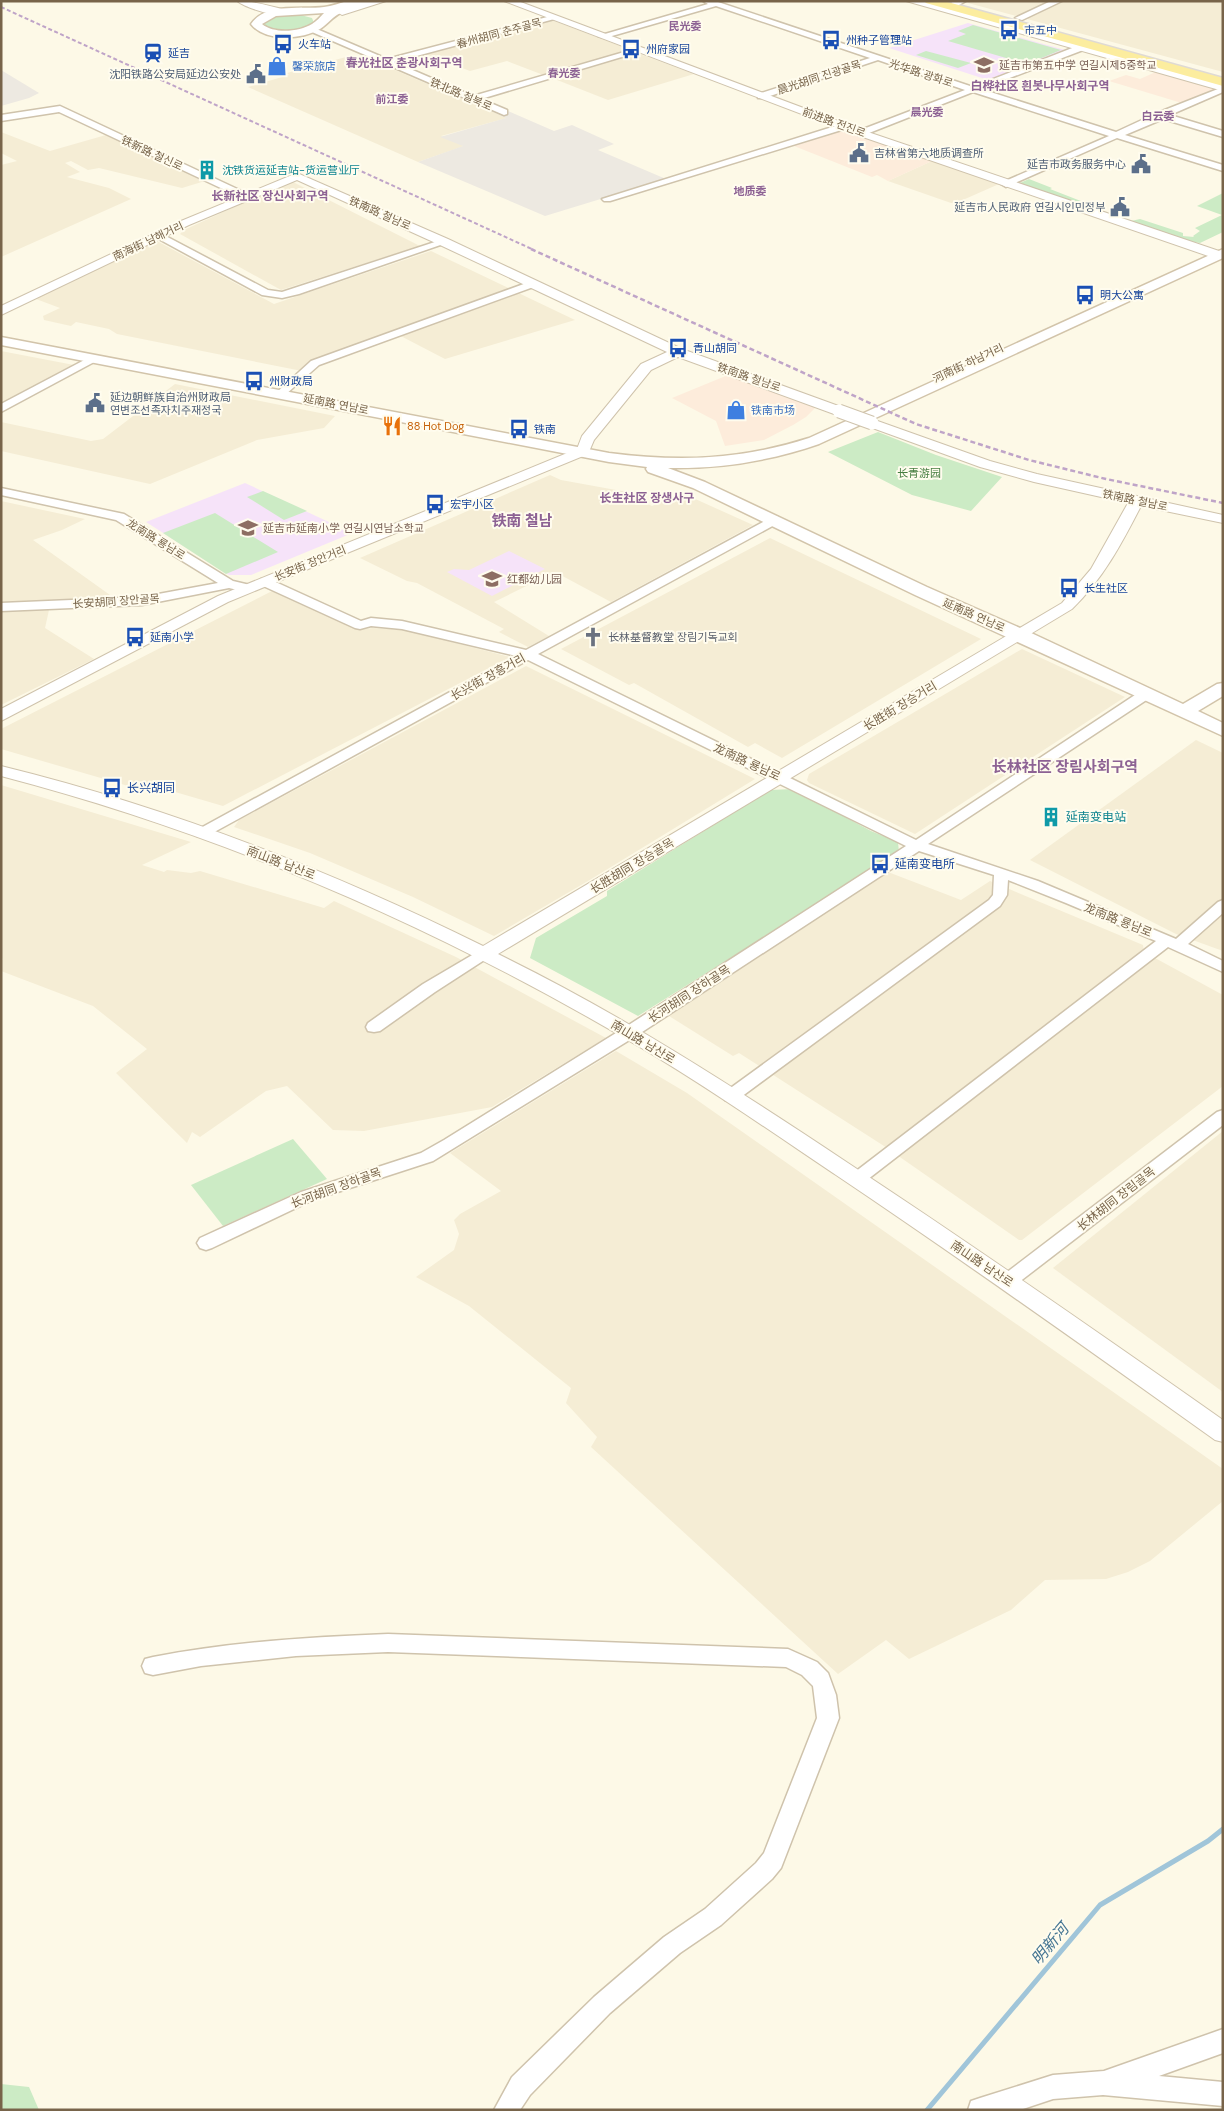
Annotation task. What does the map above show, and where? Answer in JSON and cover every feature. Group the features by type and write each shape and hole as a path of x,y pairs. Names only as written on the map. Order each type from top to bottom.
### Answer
{"main road":[{"path":"360,1 305,12 259,12 256,24 264,30 287,32 309,29 317,25 324,17 339,9 369,1"},
{"path":"930,1 1084,47 1223,82"},
{"path":"955,2 1223,76"},
{"path":"305,12 314,16 324,17"},
{"name":"河南街 하남거리","path":"712,459 770,454 814,441 1217,250"},
{"name":"延南路 연남로","path":"1,341 583,451 675,475 1223,730"},
{"name":"延南路 연남로","path":"583,451 606,449 650,455 712,459"},
{"name":"延南路 연남로","path":"613,458 669,463 712,459"},
{"path":"712,459 711,474 727,498"},
{"path":"1190,715 1223,688"},
{"path":"1190,715 1223,703"}],"street":[{"path":"242,1 259,12"},
{"path":"305,12 348,1"},
{"path":"324,17 381,1"},
{"name":"前进路 전진로","path":"509,1 861,133 1006,184 1217,250"},
{"name":"光华路 광화로","path":"707,1 972,89 1223,168"},
{"path":"911,1 1084,47 1223,89"},
{"path":"1019,18 1058,1"},
{"path":"955,2 1019,18 1223,76"},
{"path":"726,8 740,3"},
{"path":"602,36 716,4"},
{"name":"春州胡同 춘주골목","path":"386,62 554,18"},
{"name":"铁北路 철북로","path":"309,29 504,112"},
{"path":"861,133 1084,47"},
{"path":"472,99 641,50"},
{"name":"晨光胡同 진광골목","path":"761,96 878,58"},
{"path":"1006,184 1223,89"},
{"name":"铁新路 철신로","path":"1,118 60,109 245,196"},
{"path":"1160,115 1223,134"},
{"path":"607,199 845,126"},
{"name":"南海街 남해거리","path":"1,311 158,235 245,196 297,176"},
{"name":"铁南路 철남로","path":"297,176 444,242 677,352 993,466 1034,478 1223,519"},
{"path":"158,235 266,293 275,295 296,292 444,242"},
{"path":"281,393 315,362 532,284"},
{"path":"583,451 587,439 646,367 677,352"},
{"path":"1,409 92,359"},
{"name":"长安街 장안거리","path":"1,716 246,588 265,582 583,451"},
{"name":"龙南路 룡남로","path":"1,491 120,517 228,584 246,588"},
{"name":"长胜街 장승거리","path":"780,777 1067,606 1082,593 1097,573 1137,500"},
{"name":"长兴街 장흥거리","path":"202,833 774,520"},
{"name":"龙南路 룡남로","path":"265,582 360,625 371,622 402,625 529,655 780,777 915,846 1001,874 1172,942 1223,967"},
{"name":"长安胡同 장안골목","path":"1,607 142,600 169,597 228,584"},
{"name":"长河胡同 장하골목","path":"206,1243 307,1196 427,1156 630,1032 1048,760 1146,694"},
{"name":"南山路 남산로","path":"1,770 130,808 202,833 358,894 484,954 630,1032 731,1096 1008,1281 1223,1433"},
{"name":"长胜胡同 장승골목","path":"484,954 780,777"},
{"path":"731,1096 995,903 1000,895 1001,874"},
{"path":"857,1179 1172,942 1223,906"},
{"path":"374,1026 484,954"},
{"name":"长林胡同 장림골목","path":"1008,1281 1223,1116"},
{"path":"152,1666 201,1657 286,1648 388,1643 788,1658 809,1666 820,1676 826,1696 828,1718 773,1860 764,1871 713,1917 672,1945 602,2005 521,2086 506,2110"},
{"path":"1103,2083 1223,2041"},
{"path":"980,2110 1053,2086 1103,2083 1223,2094"}],"shaded area":[{"path":"966,2 1223,2 1223,72 968,3"},
{"name":"州府家园","path":"552,20 633,51 546,76 507,61 470,71 426,54"},
{"name":"延吉市第五中学 연길시제5중학교","path":"968,23 1065,50 988,80 889,48"},
{"path":"637,53 694,74 608,100 552,78"},
{"path":"346,57 376,70 388,67 507,118 441,136 464,146 418,162 248,87 289,75 287,73"},
{"path":"1,70 39,93 1,106"},
{"path":"1158,71 1215,88 1216,90 1185,104 1109,81 1126,75 1140,79"},
{"path":"508,111 554,131 572,125 614,144 598,150 666,179 545,216 418,162 463,146 440,137 506,118 498,114"},
{"name":"吉林省第六地质调查所","path":"838,129 932,161 888,181 877,175 872,177 789,144"},
{"path":"1,132 50,151 106,135 205,181 182,188 99,168 88,170 71,161 65,163 80,172 67,177 109,188 131,199 1,257 1,165 17,161 1,153"},
{"path":"932,161 999,184 956,203 951,203 888,181"},
{"path":"291,181 420,246 281,290 180,234 184,230"},
{"path":"155,240 274,304 431,251 575,320 445,359 393,332 302,371 117,334 109,329 76,322 71,326 44,320 43,316 60,308 36,299"},
{"path":"1,351 74,365 1,405"},
{"path":"728,375 818,405 806,417 764,440 725,446 716,421 672,398"},
{"path":"175,384 335,416 324,428 257,440 150,484 1,451 1,422 91,441 103,439"},
{"name":"宏宇小区","path":"550,475 561,480 627,492 628,495 652,506 682,493 753,525 611,602 555,572 494,602 549,636 528,647 499,632 504,629 417,583 407,581 360,558"},
{"name":"延吉市延南小学 연길시연남소학교","path":"245,483 331,523 350,534 251,575 229,575 146,522"},
{"path":"1,501 85,519 62,530 33,540 110,595 105,606 49,610 45,628 94,659 1,705"},
{"path":"770,538 981,639 782,758 755,743 748,747 634,683 629,685 561,649"},
{"name":"红都幼儿园","path":"509,551 545,569 492,596 447,572 454,569 469,570"},
{"path":"272,591 358,630 373,628 405,630 510,657 223,806 158,787 149,792 1,749 1,729"},
{"path":"1022,649 1125,697 915,834 809,783 807,780 809,774"},
{"path":"526,666 755,779 494,936 413,897 310,853 234,827 239,820"},
{"path":"1196,740 1223,753 1223,951 1176,934 1030,860"},
{"path":"1,785 191,842 142,865 164,872 167,870 191,873 200,871 324,908 334,901 456,957 606,1038 492,1107 364,1131 333,1130 287,1086 266,1091 200,1137 192,1132 187,1143 116,1073 147,1049 93,1006 1,971 1,961 3,959 1,958"},
{"path":"888,872 961,900 990,881 1143,945 1144,952 1223,995 1223,1086 1022,1240 1019,1240 884,1146 739,1053 733,1056 669,1016"},
{"path":"616,1051 687,1093 1223,1469 1223,1501 1150,1561 1128,1572 1106,1579 1045,1580 1011,1610 909,1659 886,1640 838,1674 591,1447 597,1437 566,1403 571,1388 469,1306 416,1277 454,1250 459,1234 454,1220 460,1214 501,1191 450,1153"},
{"path":"1223,1131 1223,1392 1053,1268"}],"green space":[{"path":"297,14 312,18 314,23 288,31 274,30 263,24 277,15"},
{"path":"973,25 1061,50 1027,64 948,41 966,34 958,31"},
{"path":"926,51 971,63 958,68 916,55"},
{"path":"1029,179 1091,205 1088,207 1020,183"},
{"path":"1223,193 1223,232 1200,243 1188,241 1131,221 1140,219 1183,233 1183,236 1194,237 1200,231 1195,228 1222,215 1197,206"},
{"name":"长青游园","path":"878,432 936,455 1002,477 971,511 912,495 828,452"},
{"path":"263,491 307,511 284,520 247,497"},
{"path":"215,513 278,552 226,574 163,533"},
{"path":"793,789 871,831 898,842 899,852 638,1016 530,958 536,938 607,896 607,891 770,790"},
{"path":"293,1139 327,1179 223,1226 191,1185"},
{"path":"1,2084 29,2087 39,2110 1,2110"}],"waterway":[{"name":"明新河","path":"927,2110 1100,1905 1208,1841 1223,1829"}],"railway":[{"path":"1,7 534,250"},
{"path":"531,249 916,424 1029,460 1106,479 1223,503"}],"place":[{"name":"市五中","path":"1009,30"},
{"name":"州种子管理站","path":"831,40"},
{"name":"火车站","path":"283,44"},
{"name":"州府家园","path":"631,49"},
{"name":"延吉","path":"153,53"},
{"name":"延吉市第五中学 연길시제5중학교","path":"984,65"},
{"name":"馨荣旅店","path":"277,66"},
{"name":"沈阳铁路公安局延边公安处","path":"256,74"},
{"name":"吉林省第六地质调查所","path":"859,153"},
{"name":"延吉市政务服务中心","path":"1141,164"},
{"name":"沈铁货运延吉站-货运营业厅","path":"207,170"},
{"name":"延吉市人民政府 연길시인민정부","path":"1120,207"},
{"name":"明大公寓","path":"1085,295"},
{"name":"青山胡同","path":"678,348"},
{"name":"州财政局","path":"254,381"},
{"name":"延边朝鲜族自治州财政局 연변조선족자치주재정국","path":"95,403"},
{"name":"铁南市场","path":"736,410"},
{"name":"88 Hot Dog","path":"392,426"},
{"name":"铁南","path":"519,429"},
{"name":"宏宇小区","path":"435,504"},
{"name":"延吉市延南小学 연길시연남소학교","path":"248,528"},
{"name":"红都幼儿园","path":"492,579"},
{"name":"长生社区","path":"1069,588"},
{"name":"延南小学","path":"135,637"},
{"name":"长林基督教堂 장림기독교회","path":"593,637"},
{"name":"长兴胡同","path":"112,788"},
{"name":"延南变电站","path":"1051,817"},
{"name":"延南变电所","path":"880,864"}],"district":[{"name":"民光委","path":"685,26"},
{"name":"春光社区 춘광사회구역","path":"404,63"},
{"name":"春光委","path":"564,73"},
{"name":"白桦社区 흰봇나무사회구역","path":"1040,86"},
{"name":"前江委","path":"392,99"},
{"name":"晨光委","path":"927,112"},
{"name":"白云委","path":"1158,116"},
{"name":"地质委","path":"750,191"},
{"name":"长新社区 장신사회구역","path":"270,196"},
{"name":"长生社区 장생사구","path":"647,498"},
{"name":"铁南 철남","path":"522,521"},
{"name":"长林社区 장림사회구역","path":"1065,767"}]}
